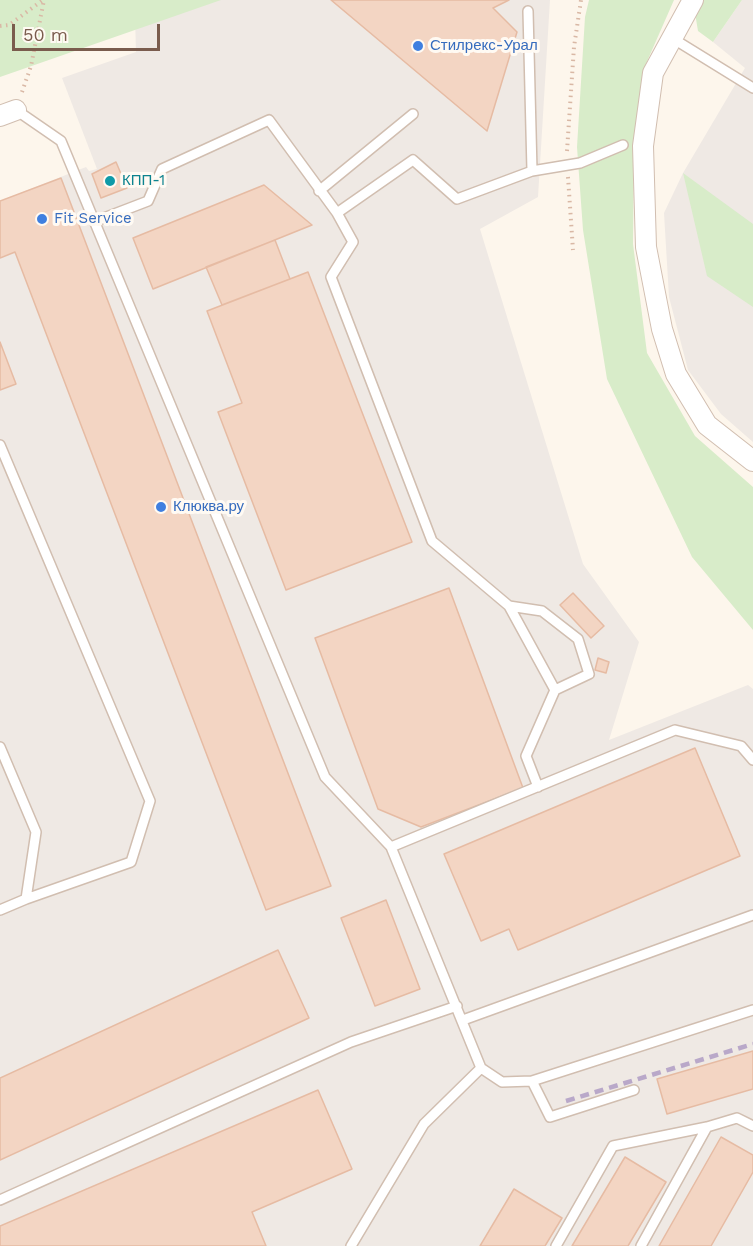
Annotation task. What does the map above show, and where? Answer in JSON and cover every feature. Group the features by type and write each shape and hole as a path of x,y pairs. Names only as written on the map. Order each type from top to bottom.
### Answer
{"street":[{"path":"693,0 654,73 643,146 646,247 662,329 676,374 707,425 753,461"}],"lane":[{"path":"528,11 532,171"},
{"path":"672,38 753,88"},
{"path":"8,113 61,141 325,777 391,847 481,1068 502,1082 532,1081 753,1010"},
{"path":"319,191 413,114"},
{"path":"96,221 147,201 162,169 268,120 337,213 353,242 331,278 432,541 509,606 555,690"},
{"path":"337,213 413,160 457,199 532,171 568,166 623,146"},
{"path":"0,445 150,801 130,862 0,910"},
{"path":"509,606 542,611 578,639 589,674 555,690 526,756 538,787"},
{"path":"391,847 675,730 741,746 753,760"},
{"path":"0,747 36,832 26,899"},
{"path":"463,1020 753,915"},
{"path":"0,1200 351,1042 457,1006"},
{"path":"351,1246 424,1124 481,1068"},
{"path":"532,1081 550,1117 634,1090"},
{"path":"556,1246 613,1146 707,1127 737,1118 753,1126"},
{"path":"641,1246 707,1127"}],"path":[{"path":"0,26 9,25 43,0"},
{"path":"8,113 31,66 43,0"},
{"path":"573,250 567,147 574,47 581,0"}],"shaded area":[{"path":"189,0 550,0 538,197 480,229 583,564 639,642 609,740 748,685 753,689 753,1246 0,1246 0,201 86,167 89,171 97,169 62,78 136,52 135,17"},
{"path":"742,0 753,0 753,442 721,414 688,370 669,297 664,213 683,173 745,68 713,42"}],"green space":[{"path":"0,0 221,0 0,77"},
{"path":"589,0 674,0 645,66 634,142 633,244 647,353 695,436 753,487 753,630 692,557 607,379 583,230 577,147 585,17"},
{"path":"703,0 742,0 713,42 698,31 695,13"},
{"path":"683,173 753,224 753,307 707,276"}],"building":[{"path":"331,0 509,0 493,8 517,32 487,131"},
{"name":"КПП-1","path":"116,162 127,188 101,198 92,174"},
{"path":"61,178 331,886 266,910 15,252 0,258 0,201"},
{"path":"264,185 312,225 153,289 133,238"},
{"path":"275,240 290,279 222,305 206,267"},
{"path":"308,272 412,542 286,590 218,412 242,403 207,311"},
{"path":"0,342 16,384 0,390"},
{"path":"449,588 523,788 421,827 378,809 315,638"},
{"path":"573,593 604,626 591,638 560,605"},
{"path":"598,658 609,662 606,673 595,670"},
{"path":"695,748 740,856 518,950 509,929 481,941 444,854"},
{"path":"386,900 420,989 375,1006 341,918"},
{"path":"278,950 309,1018 0,1160 0,1078"},
{"path":"753,1051 753,1089 667,1114 657,1079"},
{"path":"318,1090 352,1169 252,1212 266,1246 0,1246 0,1226"},
{"path":"721,1137 753,1155 753,1172 711,1246 659,1246"},
{"path":"625,1157 666,1182 628,1246 572,1246"},
{"path":"514,1189 562,1218 545,1246 480,1246"}],"railway":[{"path":"566,1101 753,1044"}],"place":[{"name":"Стилрекс-Урал","path":"418,46"},
{"name":"КПП-1","path":"110,181"},
{"name":"Fit Service","path":"42,219"},
{"name":"Клюква.ру","path":"161,507"}]}
